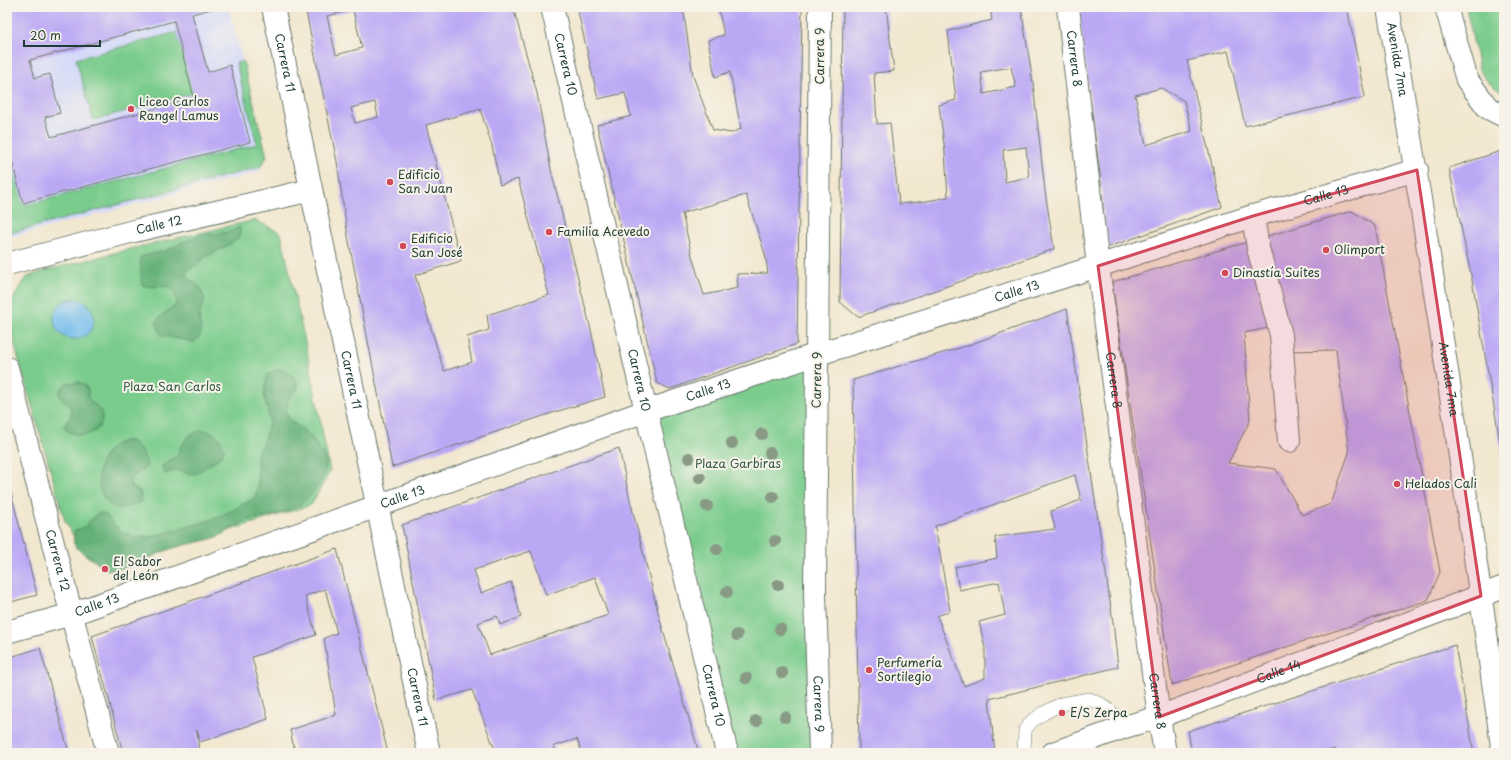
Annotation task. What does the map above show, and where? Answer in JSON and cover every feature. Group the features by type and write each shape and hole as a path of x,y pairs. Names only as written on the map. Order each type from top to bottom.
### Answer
{"street":[{"name":"Carrera 11","path":"273,7 429,753"},
{"name":"Carrera 10","path":"552,7 727,753"},
{"name":"Carrera 9","path":"820,7 815,594 820,753"},
{"name":"Carrera 8","path":"1068,7 1098,266 1158,717 1165,753"},
{"name":"Avenida 7ma","path":"1388,7 1417,170 1503,753"},
{"path":"1446,7 1467,80 1488,108 1504,116"},
{"name":"Calle 13","path":"7,632 72,614 646,412 818,354 1253,216 1417,170"},
{"name":"Calle 12","path":"7,264 134,231 311,190"},
{"path":"1253,216 1258,248 1281,335 1289,441"},
{"name":"Carrera 12","path":"7,368 108,753"},
{"name":"Calle 14","path":"1053,753 1128,726 1158,717 1504,587"}],"lane":[{"path":"1024,753 1026,730 1032,721 1061,704 1089,699 1101,704 1128,726"}],"highlighted area":[{"path":"1417,170 1481,596 1159,717 1098,266 1253,216"}],"shaded area":[{"name":"Liceo Carlos Rangel Lamus","path":"7,7 228,7 267,157 258,172 7,238"}],"green space":[{"path":"1466,7 1504,7 1504,93 1490,83 1479,69"},
{"path":"181,31 198,92 93,120 76,59"},
{"path":"243,61 267,157 260,167 7,234 7,135 26,205 257,144 236,63"},
{"name":"Plaza San Carlos","path":"255,220 281,233 307,351 330,471 311,505 105,569 83,553 65,521 10,329 7,308 27,277 48,270 130,249"},
{"path":"240,227 240,236 224,248 203,259 186,272 189,279 200,287 205,300 199,317 201,329 200,336 193,342 161,335 156,322 177,304 175,296 173,290 169,288 142,285 140,257 168,250 180,243 201,235 230,232"},
{"name":"Plaza Garbiras","path":"818,354 820,753 727,753 646,411"},
{"path":"278,369 288,372 298,383 297,389 288,399 286,413 288,417 311,438 321,452 326,464 321,480 305,501 289,510 267,517 246,521 217,537 171,549 120,569 110,570 104,568 97,561 77,549 74,542 75,531 86,526 94,516 100,513 106,515 114,525 124,533 137,537 151,537 207,521 231,511 254,498 258,486 257,453 263,442 270,422 264,395 267,375"},
{"path":"79,382 85,385 88,391 88,398 100,410 102,418 99,427 95,431 85,435 72,434 64,426 69,418 71,409 60,395 61,388 66,383"},
{"path":"203,430 215,434 220,439 224,451 220,457 197,473 191,474 176,470 164,474 162,466 178,455 181,446 190,435"},
{"path":"128,440 141,450 147,466 131,478 130,482 131,487 140,491 141,501 127,507 116,507 107,502 101,492 99,480 100,467 105,455 114,446"}],"water":[{"path":"78,299 85,302 91,308 94,319 93,327 85,336 78,339 70,339 63,336 55,327 54,315 57,308 66,300"}],"building":[{"path":"7,7 215,8 192,14 208,72 230,65 250,142 23,203 7,142","holes":["174,21 194,98 51,137 45,117 60,113 50,74 35,78 30,60"]},
{"path":"305,7 513,7 537,93 551,170 591,330 605,397 555,412 392,467 347,231 337,162","holes":["353,10 362,48 336,55 327,16","375,102 378,117 355,123 351,108","480,109 492,146 500,185 518,179 549,295 487,315 489,330 467,337 472,362 444,371 415,275 461,261 426,125"]},
{"path":"577,7 683,7 693,76 713,130 731,133 741,129 730,72 715,77 708,40 724,35 718,7 802,7 797,344 670,389 657,383 597,125 631,116 625,93 598,99","holes":["746,195 765,254 768,273 737,274 738,288 704,295 692,256 682,213"]},
{"path":"843,7 886,7 894,71 874,73 877,124 890,123 899,204 948,197 945,152 939,105 956,100 948,31 992,20 990,7 1021,7 1033,83 1045,191 1054,249 858,317 840,302","holes":["1011,67 1016,87 984,94 981,72","1026,147 1029,177 1005,182 1003,150"]},
{"path":"1078,7 1347,7 1365,97 1245,126 1228,51 1187,61 1222,207 1106,248 1101,182","holes":["1161,88 1184,101 1192,131 1146,145 1135,95"]},
{"path":"1504,150 1503,459 1472,280 1449,168"},
{"path":"1352,211 1375,226 1440,572 1428,600 1172,685 1112,282","holes":["1288,324 1288,351 1336,350 1349,453 1331,504 1302,515 1276,469 1228,463 1250,421 1244,333"]},
{"path":"1067,309 1113,622 1118,667 989,699 995,753 859,753 853,380 966,346","holes":["1075,475 1081,500 1051,511 1055,529 995,537 997,558 955,567 959,590 999,582 1005,615 979,622 985,648 985,678 964,686 937,616 950,611 935,526"]},
{"path":"619,448 630,500 660,620 699,753 582,753 577,739 554,746 556,753 488,753 495,750 472,690 436,700 402,525","holes":["531,551 546,595 595,577 608,615 490,655 478,623 497,616 500,625 521,617 511,582 481,593 474,570"]},
{"path":"7,477 37,595 7,603"},
{"path":"337,549 388,753 295,753 290,730 336,715 324,638 337,633 325,589 305,596 316,635 252,657 268,719 200,742 197,730 199,753 123,753 92,636"},
{"path":"1455,645 1474,753 1337,753 1335,749 1321,753 1192,753 1188,731"},
{"path":"40,648 69,753 7,753 7,658"}],"place":[{"name":"Liceo Carlos Rangel Lamus","path":"131,109"},
{"name":"Edificio San Juan","path":"390,182"},
{"name":"Familia Acevedo","path":"549,232"},
{"name":"Edificio San José","path":"403,246"},
{"name":"Olimport","path":"1326,250"},
{"name":"Dinastía Suites","path":"1225,273"},
{"name":"Helados Cali","path":"1397,484"},
{"name":"El Sabor del León","path":"105,569"},
{"name":"Perfumería Sortilegio","path":"869,670"},
{"name":"E/S Zerpa","path":"1062,713"}]}
